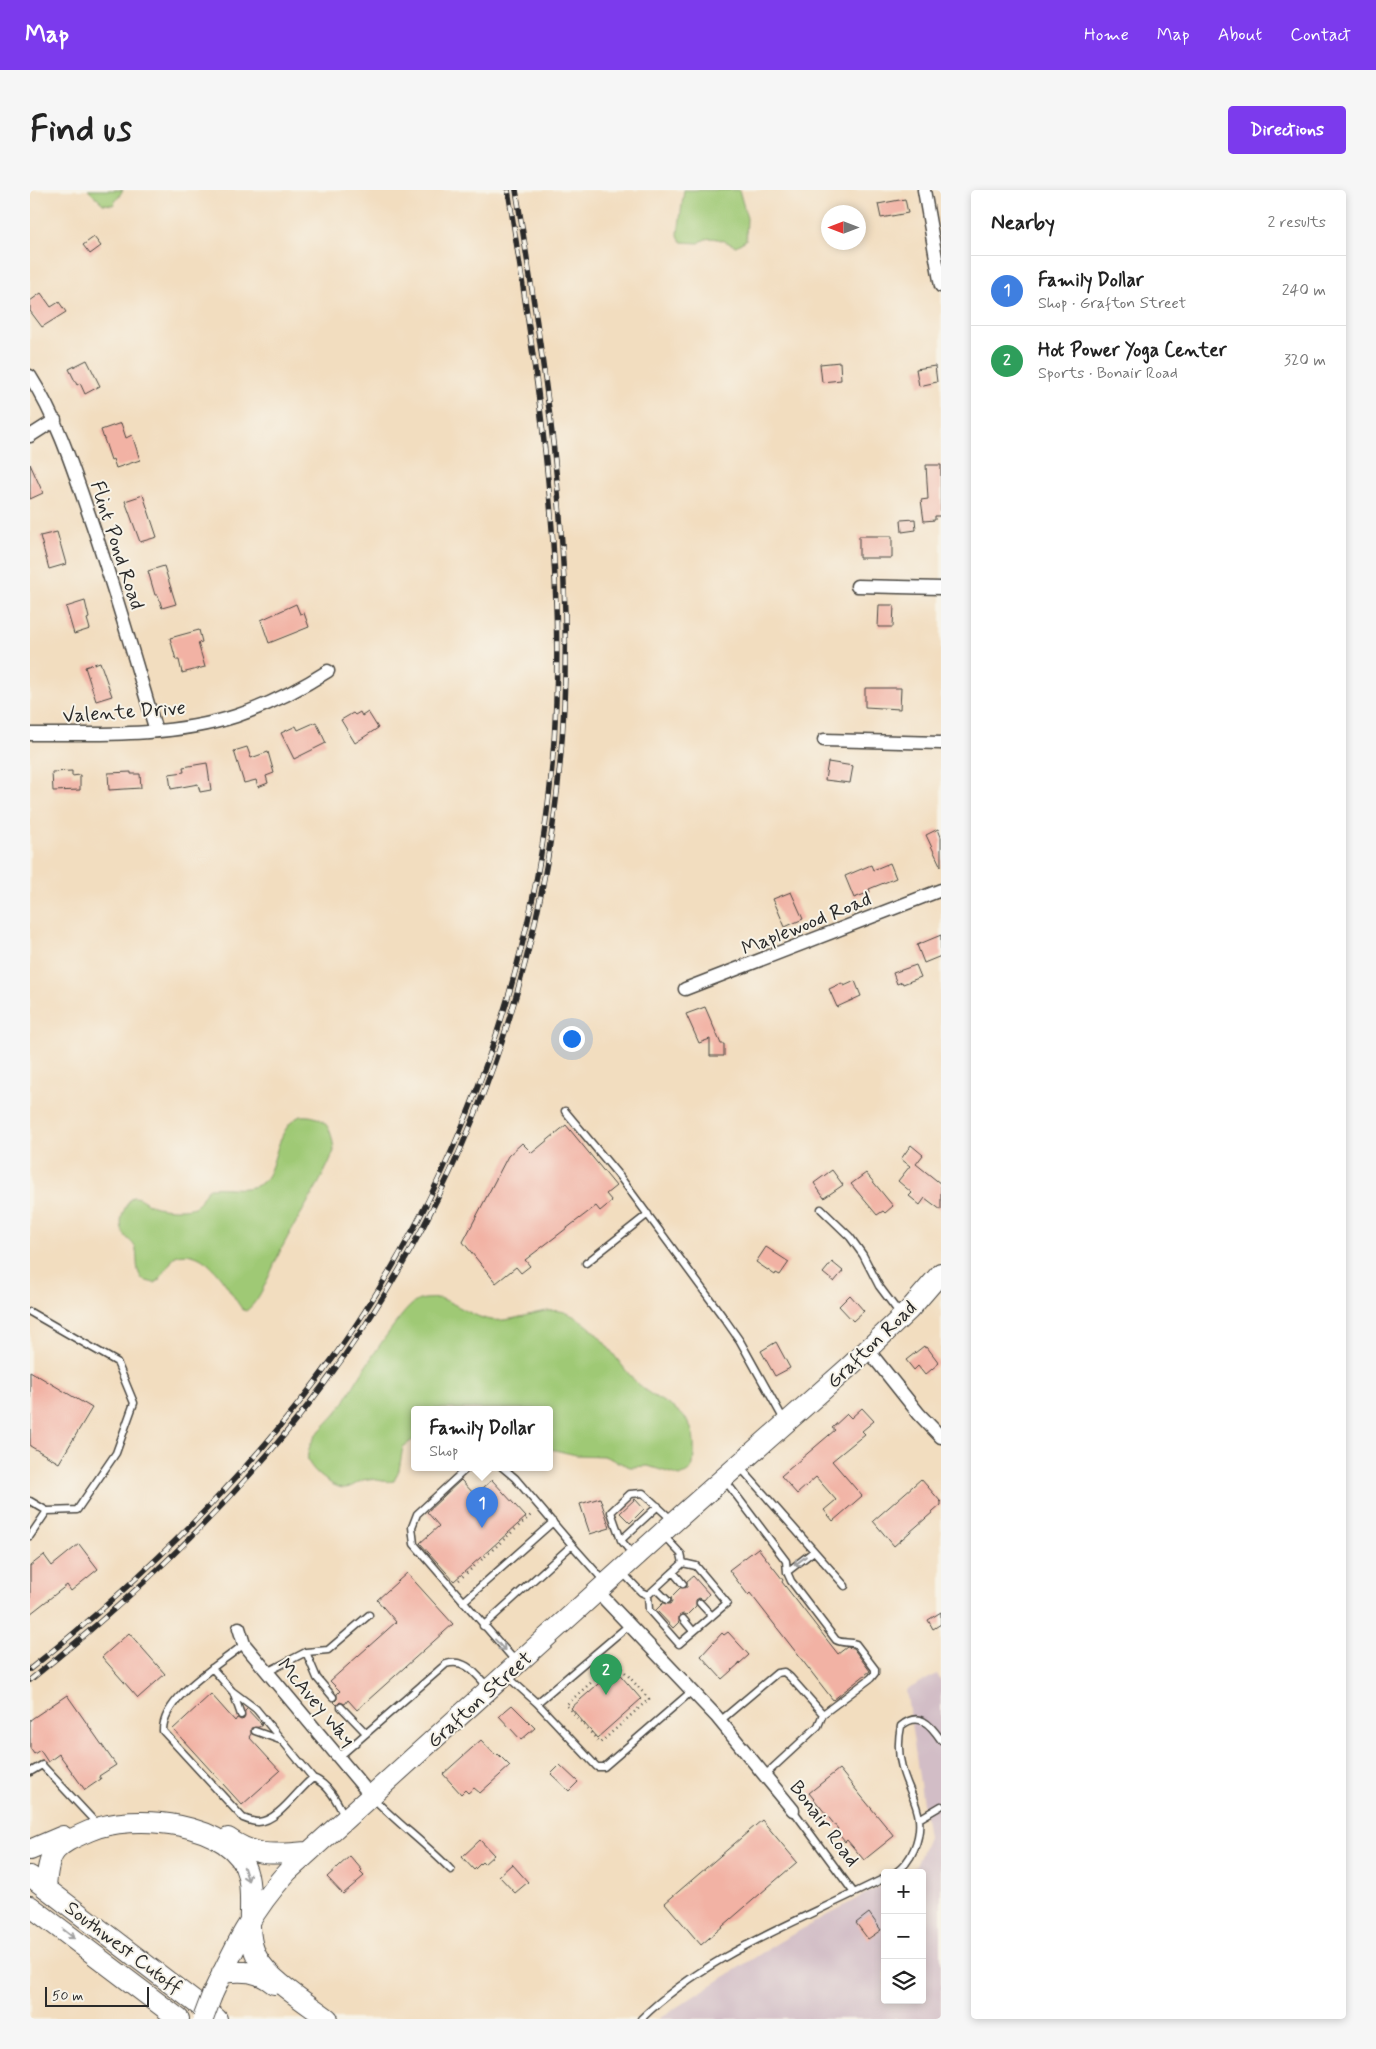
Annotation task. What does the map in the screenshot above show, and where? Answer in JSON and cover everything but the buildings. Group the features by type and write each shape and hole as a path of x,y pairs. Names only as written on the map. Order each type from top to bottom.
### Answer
{"main road":[{"name":"Grafton Road","path":"792,1418 902,1317 941,1273"},
{"name":"Grafton Street","path":"203,2019 222,1973 251,1917 267,1895 307,1852 792,1418"},
{"path":"30,1850 97,1824 122,1816 142,1814 163,1815 208,1827 251,1852 263,1854 307,1852"},
{"path":"34,1880 48,1863 52,1854 69,1840 97,1824 161,1824 189,1828 218,1838 235,1852 248,1874 251,1917 249,1934 261,1964 271,1976 328,2019"},
{"name":"Southwest Cutoff","path":"34,1880 217,2019"},
{"name":"Southwest Cutoff","path":"30,1906 179,2019"},
{"path":"222,1973 237,1971 263,1976 318,2019"}],"street":[{"path":"924,190 941,286"},
{"name":"Flint Pond Road","path":"30,376 55,420 105,560 156,731"},
{"path":"30,436 55,420"},
{"path":"857,586 941,588"},
{"name":"Valente Drive","path":"30,734 156,731 234,716 291,692 328,671"},
{"path":"824,740 941,743"},
{"name":"Maplewood Road","path":"685,990 941,890"},
{"path":"868,1350 941,1438"},
{"name":"Bonair Road","path":"615,1576 629,1625 720,1721 793,1810"},
{"name":"McAvey Way","path":"239,1628 244,1644 371,1796"}],"lane":[{"path":"565,1111 648,1214 740,1341 792,1418"},
{"path":"821,1209 850,1237 863,1255 879,1286 902,1317"},
{"path":"586,1263 648,1214"},
{"path":"30,1312 117,1362 134,1403 116,1453 77,1510 47,1511 30,1501"},
{"path":"464,1471 417,1514 412,1527 414,1544 483,1626 511,1669 537,1703 590,1762 597,1767 604,1767 692,1691"},
{"path":"507,1471 515,1478 572,1544 615,1576 648,1595"},
{"path":"731,1472 814,1551 845,1586"},
{"path":"731,1472 786,1561 787,1572 791,1581 836,1640 842,1643 852,1642 856,1644 875,1669 875,1674 871,1678 823,1714 818,1726 764,1775"},
{"path":"615,1576 621,1540 611,1512 630,1494 643,1493 658,1506 681,1554 683,1563"},
{"path":"621,1540 658,1506"},
{"path":"30,1536 47,1511"},
{"path":"463,1602 553,1522"},
{"path":"483,1626 572,1544"},
{"path":"787,1572 814,1551"},
{"path":"648,1595 683,1563"},
{"path":"648,1595 648,1610 679,1644 727,1603 696,1566 683,1563"},
{"path":"673,1572 684,1584"},
{"path":"656,1589 667,1600"},
{"path":"700,1602 712,1616"},
{"path":"267,1672 306,1652 328,1650 369,1616"},
{"path":"683,1619 694,1632"},
{"path":"537,1703 629,1625"},
{"path":"244,1644 197,1678 165,1715 163,1731 216,1791 243,1818 259,1822 269,1818 287,1805 306,1783 313,1778"},
{"path":"306,1652 317,1678 333,1697"},
{"path":"339,1758 446,1664 456,1661 466,1664 490,1688"},
{"path":"212,1668 232,1691 256,1709 313,1778 319,1780 336,1799 345,1818"},
{"path":"720,1721 777,1673 784,1672 790,1676 823,1714"},
{"path":"232,1691 241,1715"},
{"path":"341,1707 366,1733"},
{"path":"900,1869 914,1849 919,1819 902,1768 898,1739 900,1726 909,1719 918,1719 930,1726 941,1740"},
{"path":"255,1732 280,1740"},
{"path":"30,1772 42,1765 97,1824"},
{"path":"371,1796 428,1846 451,1870"},
{"path":"919,1819 941,1806"},
{"name":"Bonair Road","path":"641,2019 668,1994 720,1960 761,1937 854,1893 793,1810"},
{"path":"854,1893 881,1880"}],"path":[{"path":"459,1580 531,1515"},
{"path":"615,1661 635,1684 648,1699 600,1743 566,1705 615,1661"},
{"path":"631,1687 635,1684"},
{"path":"589,1685 593,1688"}],"shaded area":[{"path":"937,1674 941,1681 941,2019 658,2019 779,1942 881,1885 881,2004 926,2004 926,1869 911,1869 916,1866 928,1837 906,1690"}],"green space":[{"path":"88,190 123,190 113,205 103,204"},
{"path":"684,190 739,190 747,218 746,240 736,246 713,238 699,243 682,242 678,234"},
{"path":"300,1116 309,1116 322,1120 332,1136 334,1151 323,1175 290,1232 263,1290 252,1305 246,1311 242,1309 215,1270 197,1257 186,1254 175,1256 159,1280 154,1283 143,1280 140,1277 137,1254 133,1243 124,1234 121,1225 124,1210 132,1197 157,1207 187,1209 196,1206 210,1188 249,1188 260,1184 270,1171 280,1140 285,1131 291,1122"},
{"path":"440,1298 479,1317 492,1320 511,1319 550,1311 567,1313 578,1319 597,1334 636,1382 684,1417 690,1425 693,1437 694,1453 692,1468 680,1476 648,1466 630,1467 604,1456 576,1455 553,1450 553,1406 411,1406 411,1441 403,1447 399,1470 394,1481 387,1482 368,1479 346,1488 328,1482 314,1470 308,1461 308,1452 313,1440 336,1414 378,1347 400,1317 417,1301"}],"railway":[{"path":"30,1669 108,1604 182,1534 252,1460 316,1381 368,1307 414,1228 454,1145 488,1060 515,972 536,883 549,792 556,702 557,638 551,509 537,381 508,190"},
{"path":"30,1680 110,1613 187,1541 258,1465 324,1384 376,1309 422,1230 461,1147 495,1063 522,976 542,887 557,797 564,706 564,576 554,447 546,382 516,190"}],"place":[{"name":"Family Dollar","path":"482,1528"},
{"name":"Hot Power Yoga Center","path":"606,1695"}]}
